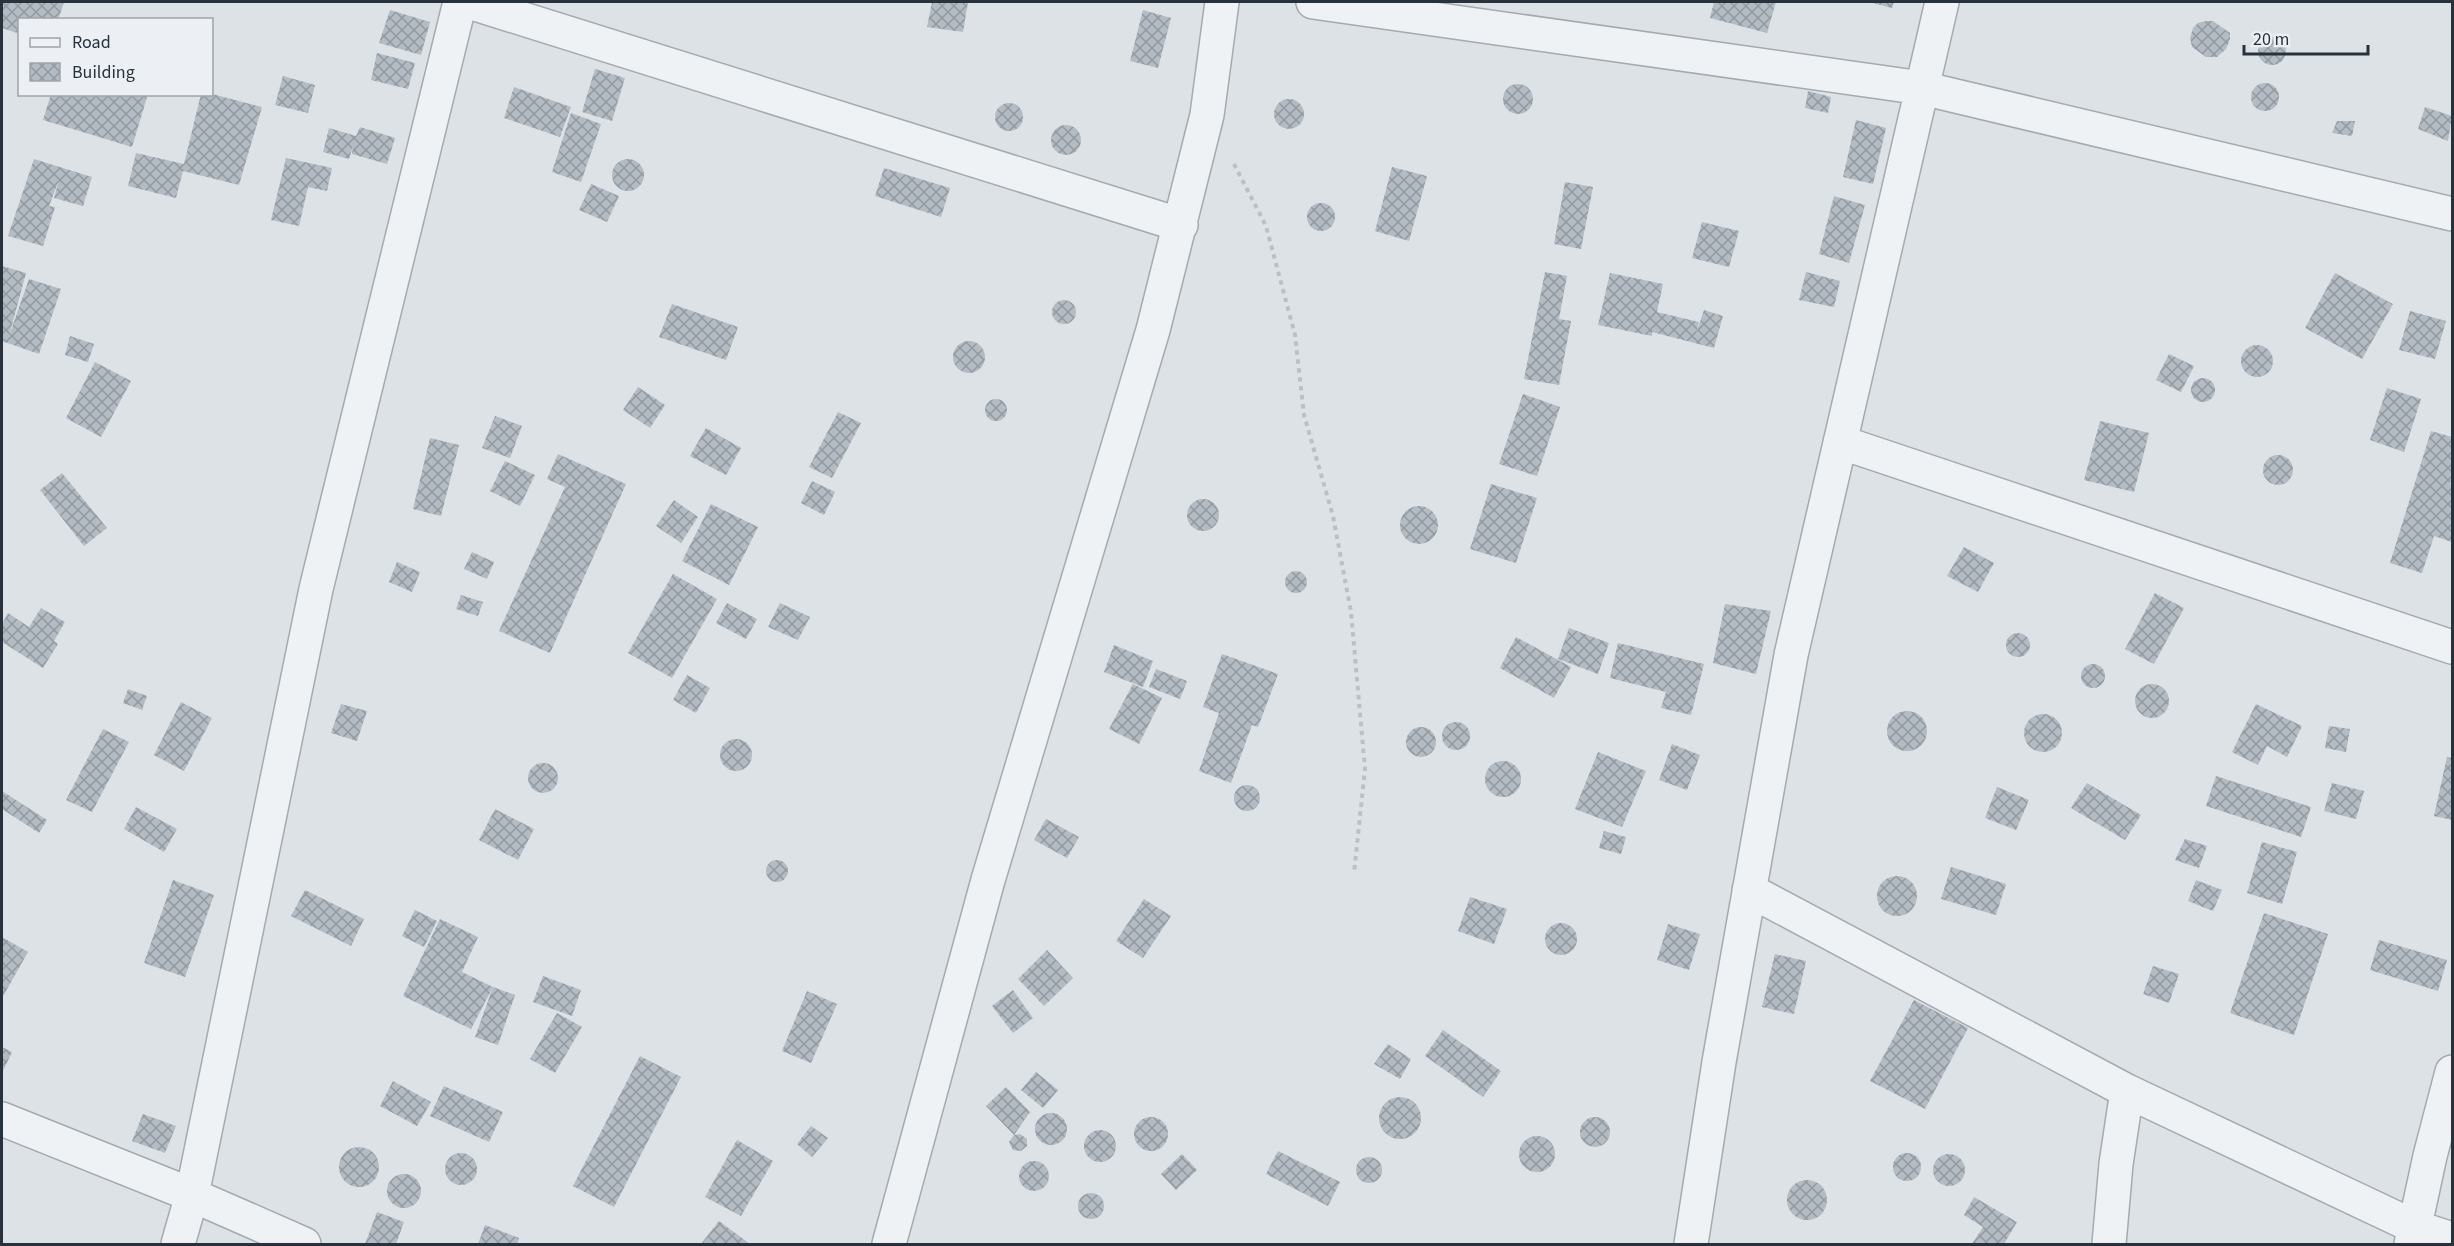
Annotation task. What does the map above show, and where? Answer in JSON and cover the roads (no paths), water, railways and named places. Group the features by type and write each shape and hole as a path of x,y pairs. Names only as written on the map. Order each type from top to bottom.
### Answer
{"street":[{"path":"178,1245 192,1195 316,588 460,2"},
{"path":"469,2 1180,225"},
{"path":"889,1245 988,880 1153,330 1208,115 1222,2"},
{"path":"1313,2 1922,88 2452,214"},
{"path":"1691,1245 1749,890 1791,655 1942,2"},
{"path":"1840,442 2452,647"},
{"path":"1749,890 2127,1090 2413,1236 2452,1239"},
{"path":"2413,1236 2430,1156 2452,1072"},
{"path":"2109,1245 2116,1164 2127,1090"},
{"path":"2,1119 192,1195 304,1245"}]}
